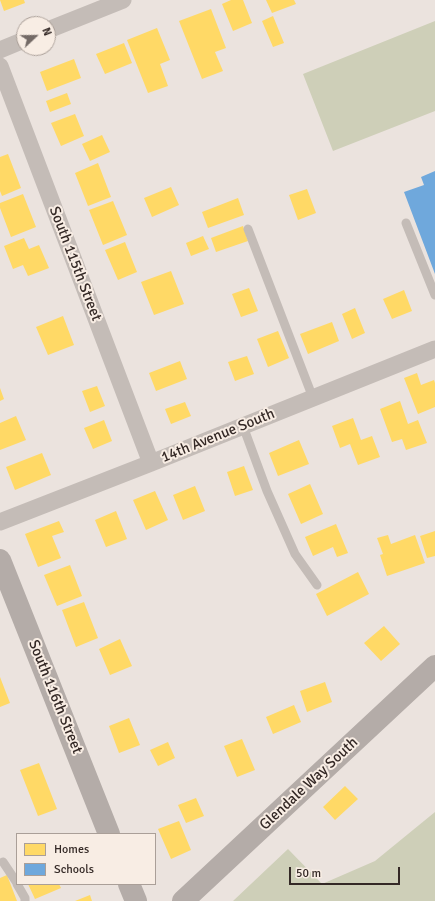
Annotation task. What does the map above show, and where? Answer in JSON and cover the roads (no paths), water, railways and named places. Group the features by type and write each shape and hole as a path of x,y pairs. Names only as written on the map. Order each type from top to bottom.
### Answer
{"street":[{"path":"56,27 123,0"},
{"path":"0,50 16,43"},
{"name":"South 115th Street","path":"0,66 151,463"},
{"name":"14th Avenue South","path":"0,522 435,349"},
{"name":"South 116th Street","path":"0,560 110,833"},
{"name":"Glendale Way South","path":"183,901 435,666"},
{"path":"129,885 136,901"}],"lane":[{"path":"406,223 435,296"},
{"path":"248,229 313,398"},
{"path":"243,426 267,490 294,554 318,585"},
{"path":"3,862 16,882"},
{"path":"18,885 25,898 25,901"}]}
